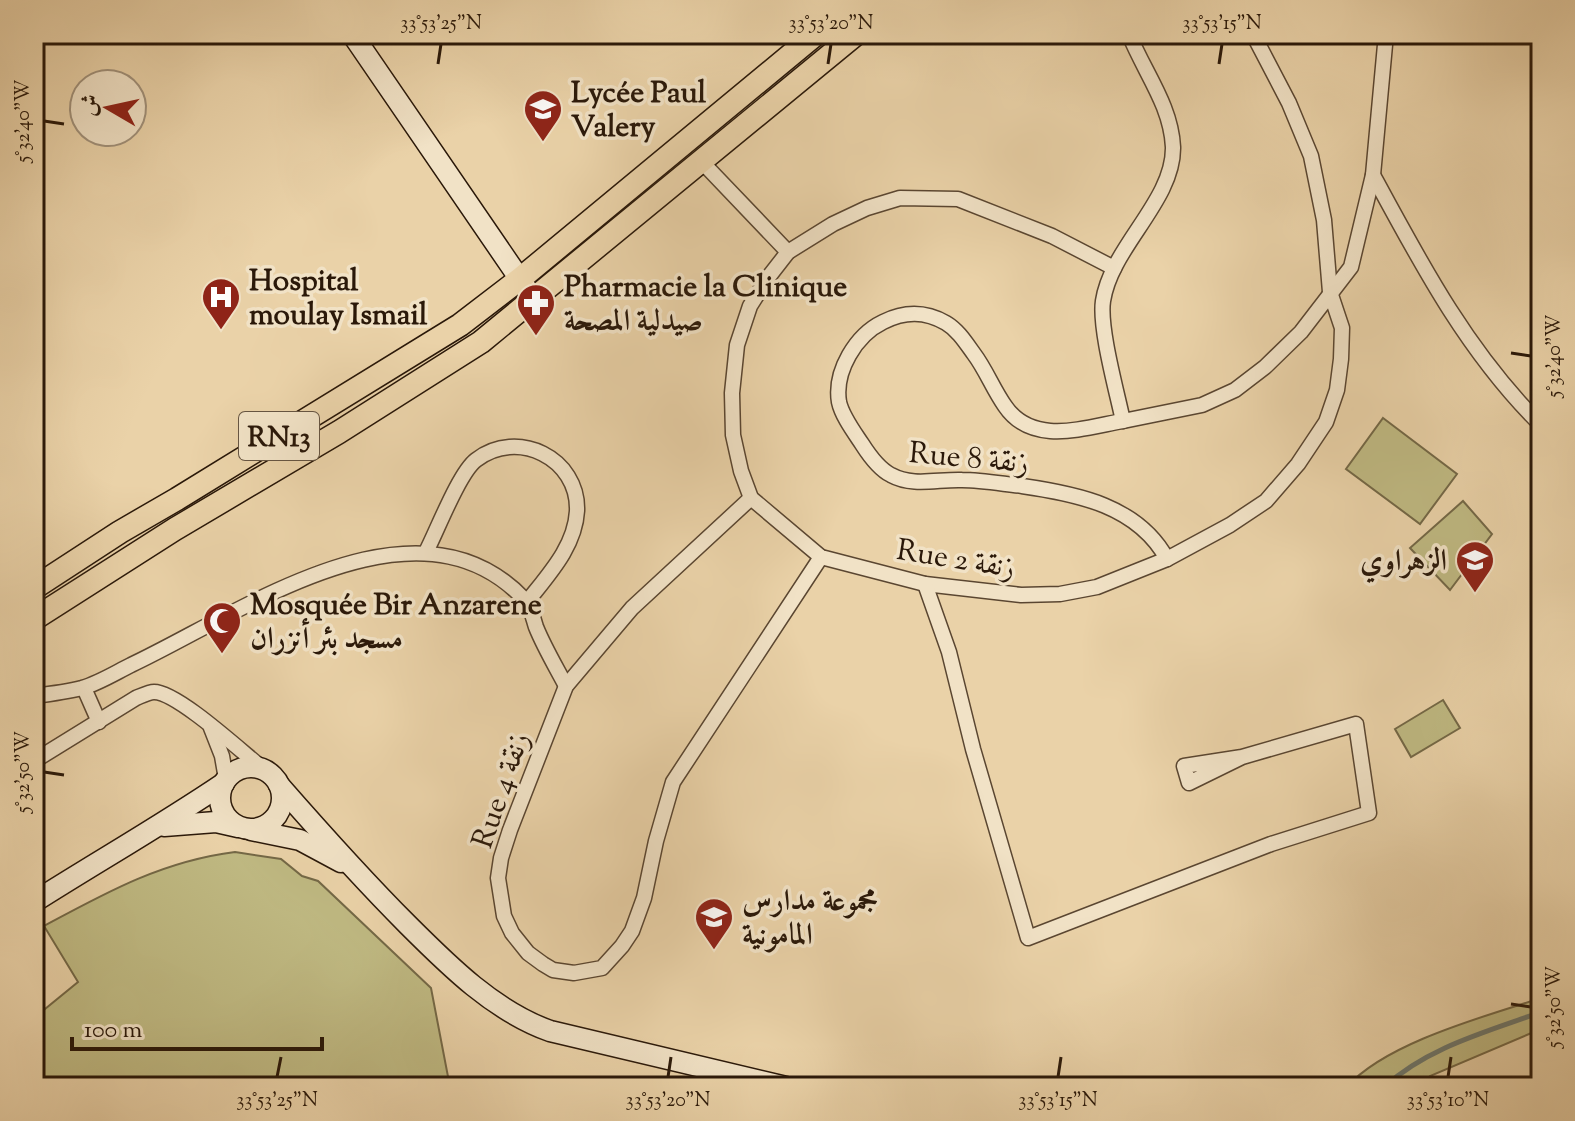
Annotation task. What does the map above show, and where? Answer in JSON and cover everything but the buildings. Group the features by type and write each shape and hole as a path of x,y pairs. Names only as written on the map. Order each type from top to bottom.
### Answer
{"main road":[{"path":"352,34 533,299"},
{"name":"RN13","path":"34,588 120,532 460,325 816,34"},
{"name":"RN13","path":"34,619 481,342 856,34"},
{"path":"34,902 125,844 160,826 241,769 259,768 273,778 352,867 461,976 533,1025 786,1087"},
{"path":"225,781 220,793 223,813 242,828 265,826 278,812 281,794 273,778"},
{"path":"160,826 216,822 300,840 352,867"}],"street":[{"path":"1123,421 1102,320 1102,302 1114,268 1163,188 1173,150 1171,128 1163,102 1129,34"},
{"name":"Rue 2 زنقة","path":"751,498 821,557 925,584 1021,595 1060,594 1097,587 1167,559 1230,525 1266,501 1298,464 1326,422 1337,390 1342,328 1330,292 1324,220 1311,156 1289,103 1253,34"},
{"name":"Rue 8 زنقة","path":"1167,559 1157,540 1137,523 1093,500 1064,492 962,479 908,482 889,474 869,454 852,430 839,403 840,377 847,358 876,325 895,316 912,313 934,316 954,327 979,361 1007,410 1028,426 1051,432 1202,405 1235,390 1265,367 1301,332 1351,267 1373,175 1386,34"},
{"path":"702,162 788,252"},
{"path":"1373,175 1468,341 1508,391 1541,425"},
{"path":"751,498 733,435 732,393 737,345 750,306 788,252 833,224 867,208 900,198 958,199 1052,236 1114,268"},
{"path":"426,552 464,474 474,461 511,445 541,451 553,460 572,485 577,511 565,551 527,602"},
{"name":"Rue 4 زنقة","path":"751,498 632,608 566,686 510,830 498,878 504,916 519,943 543,964 553,970 574,973 602,968 614,958 632,931 644,898 673,782 821,557"},
{"path":"34,696 84,688 255,600 314,575 380,557 426,552 444,554 487,570 527,602 566,686"},
{"path":"925,584 949,652 973,749 1028,938 1271,844 1369,813 1356,724 1242,757"},
{"path":"84,688 99,722"},
{"path":"34,761 136,698 155,692 174,697 193,710 273,778"},
{"path":"211,728 222,756 225,781"}],"shaded area":[{"path":"1383,418 1457,474 1420,524 1346,469"},
{"path":"1463,501 1492,534 1450,590 1410,548"},
{"path":"1443,700 1460,728 1411,757 1395,729"},
{"path":"235,852 281,859 302,876 318,881 431,988 450,1087 34,1087 34,1018 78,982 44,926 113,890 160,870"},
{"path":"1541,998 1541,1029 1430,1076 1419,1087 1347,1087 1364,1071 1411,1044 1465,1022"}],"waterway":[{"path":"1384,1087 1419,1061 1439,1051 1541,1012"}],"place":[{"name":"Lycée Paul Valery","path":"543,143"},
{"name":"Hospital moulay Ismail","path":"221,331"},
{"name":"Pharmacie la Clinique صيدلية المصحة","path":"536,337"},
{"name":"الزهراوي","path":"1475,594"},
{"name":"Mosquée Bir Anzarene مسجد بئر أنزران","path":"222,655"},
{"name":"مجموعة مدارس المامونية","path":"714,951"}]}
